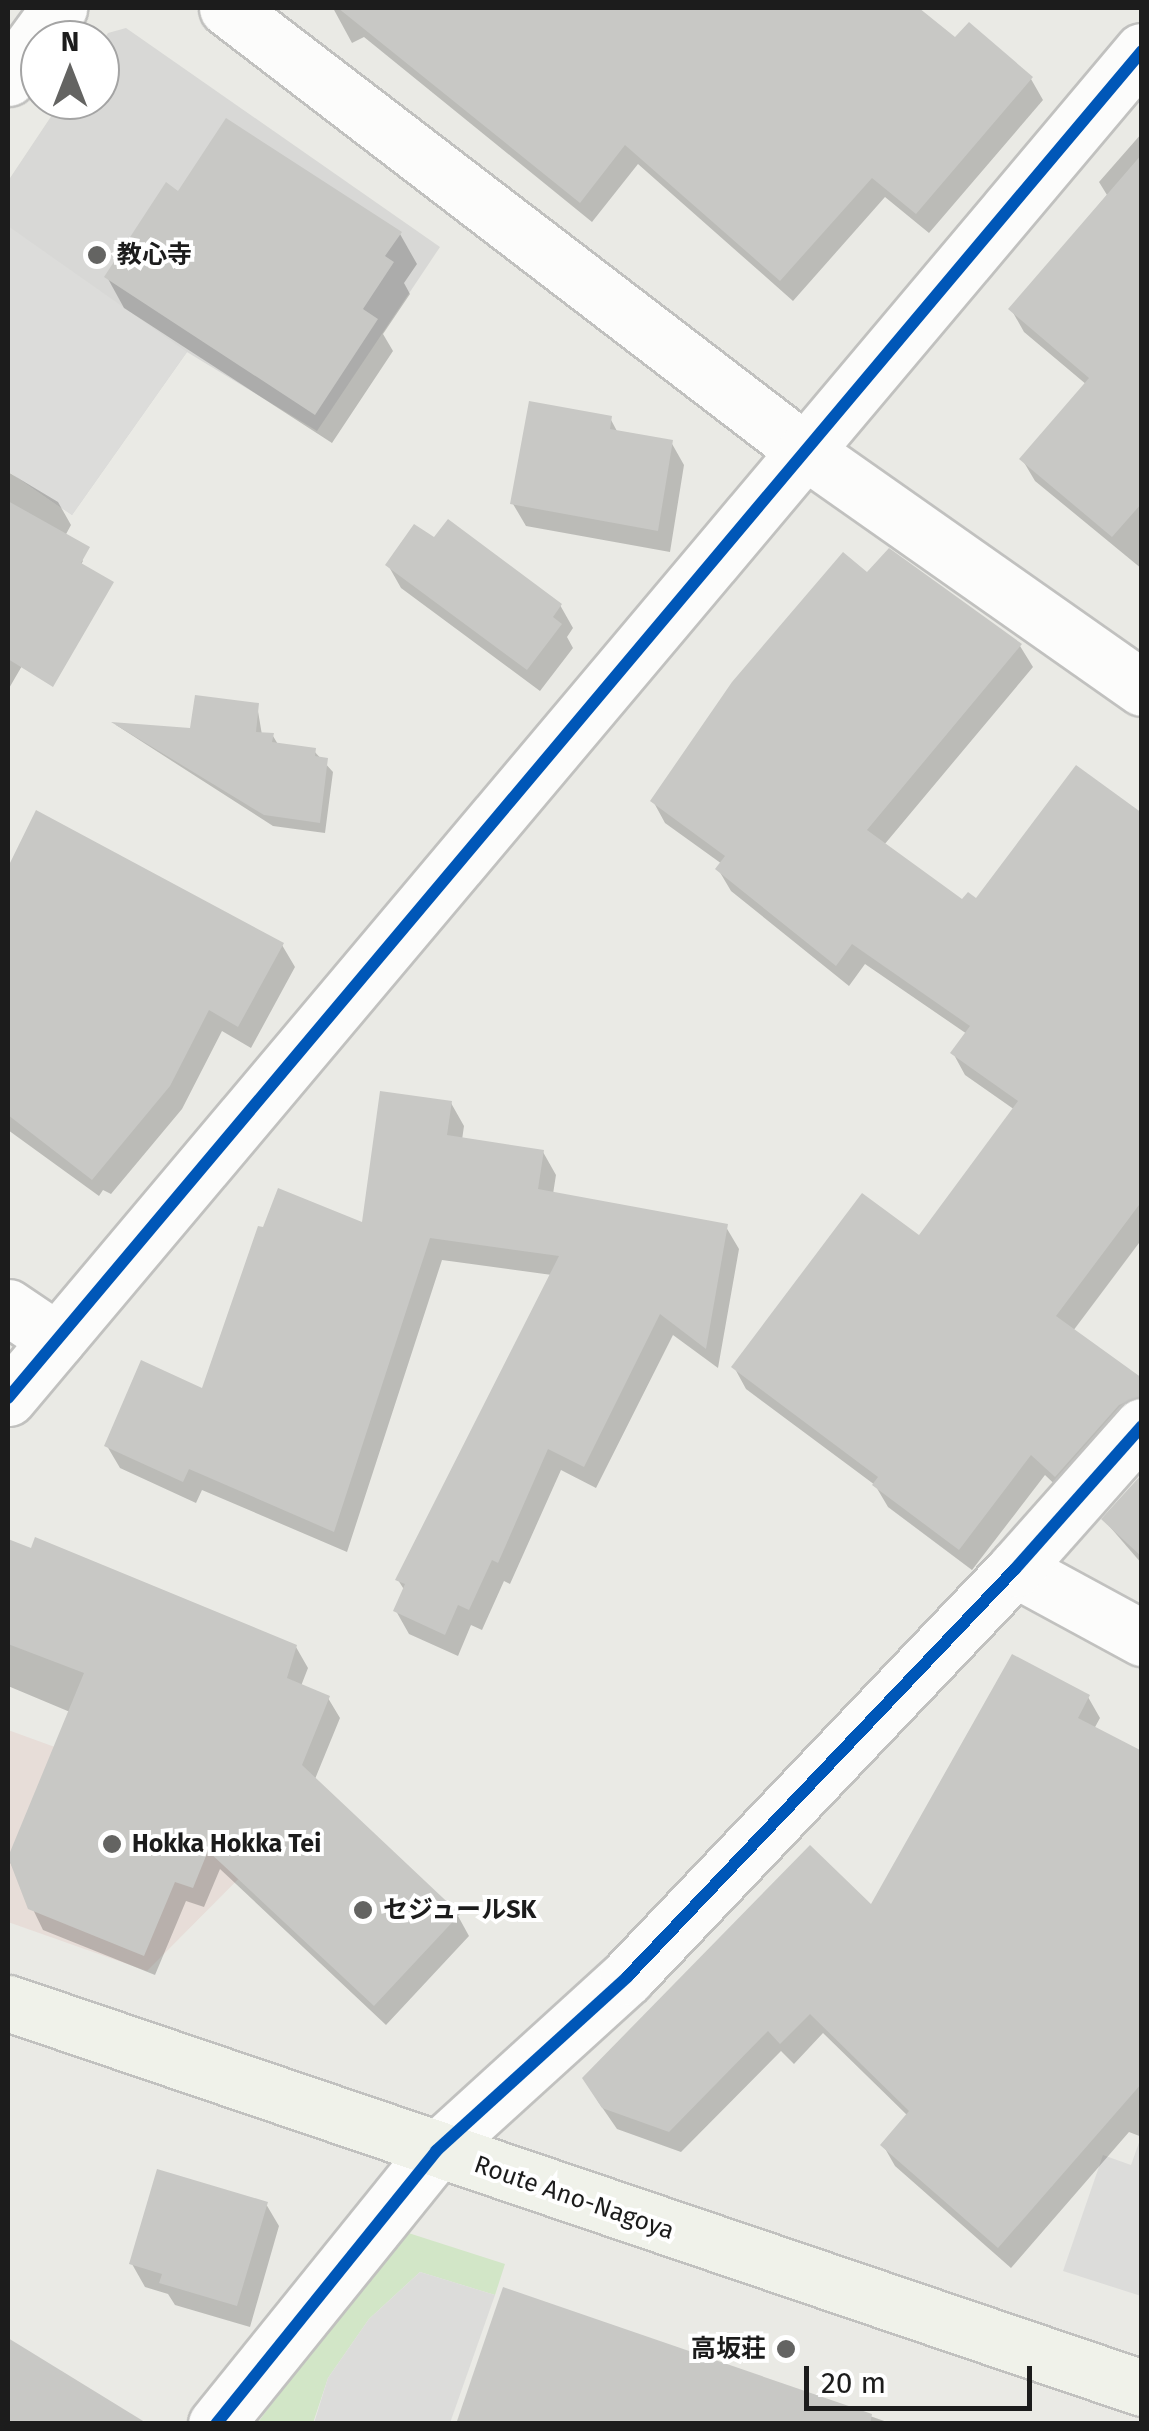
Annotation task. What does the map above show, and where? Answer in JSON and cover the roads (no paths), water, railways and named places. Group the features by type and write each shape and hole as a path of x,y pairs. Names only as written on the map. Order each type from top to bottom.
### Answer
{"main road":[{"name":"Route Ano-Nagoya","path":"8,2003 1142,2388"}],"street":[{"path":"8,78 59,8"},
{"path":"227,8 805,451 1142,688"},
{"path":"8,1398 1142,51"},
{"path":"8,1307 57,1340"},
{"path":"216,2424 436,2151 627,1977 1015,1569 1142,1426"},
{"path":"1015,1569 1142,1638"}],"place":[{"name":"教心寺","path":"97,255"},
{"name":"Hokka Hokka Tei","path":"112,1844"},
{"name":"セジュールSK","path":"363,1910"},
{"name":"高坂荘","path":"786,2349"}]}
